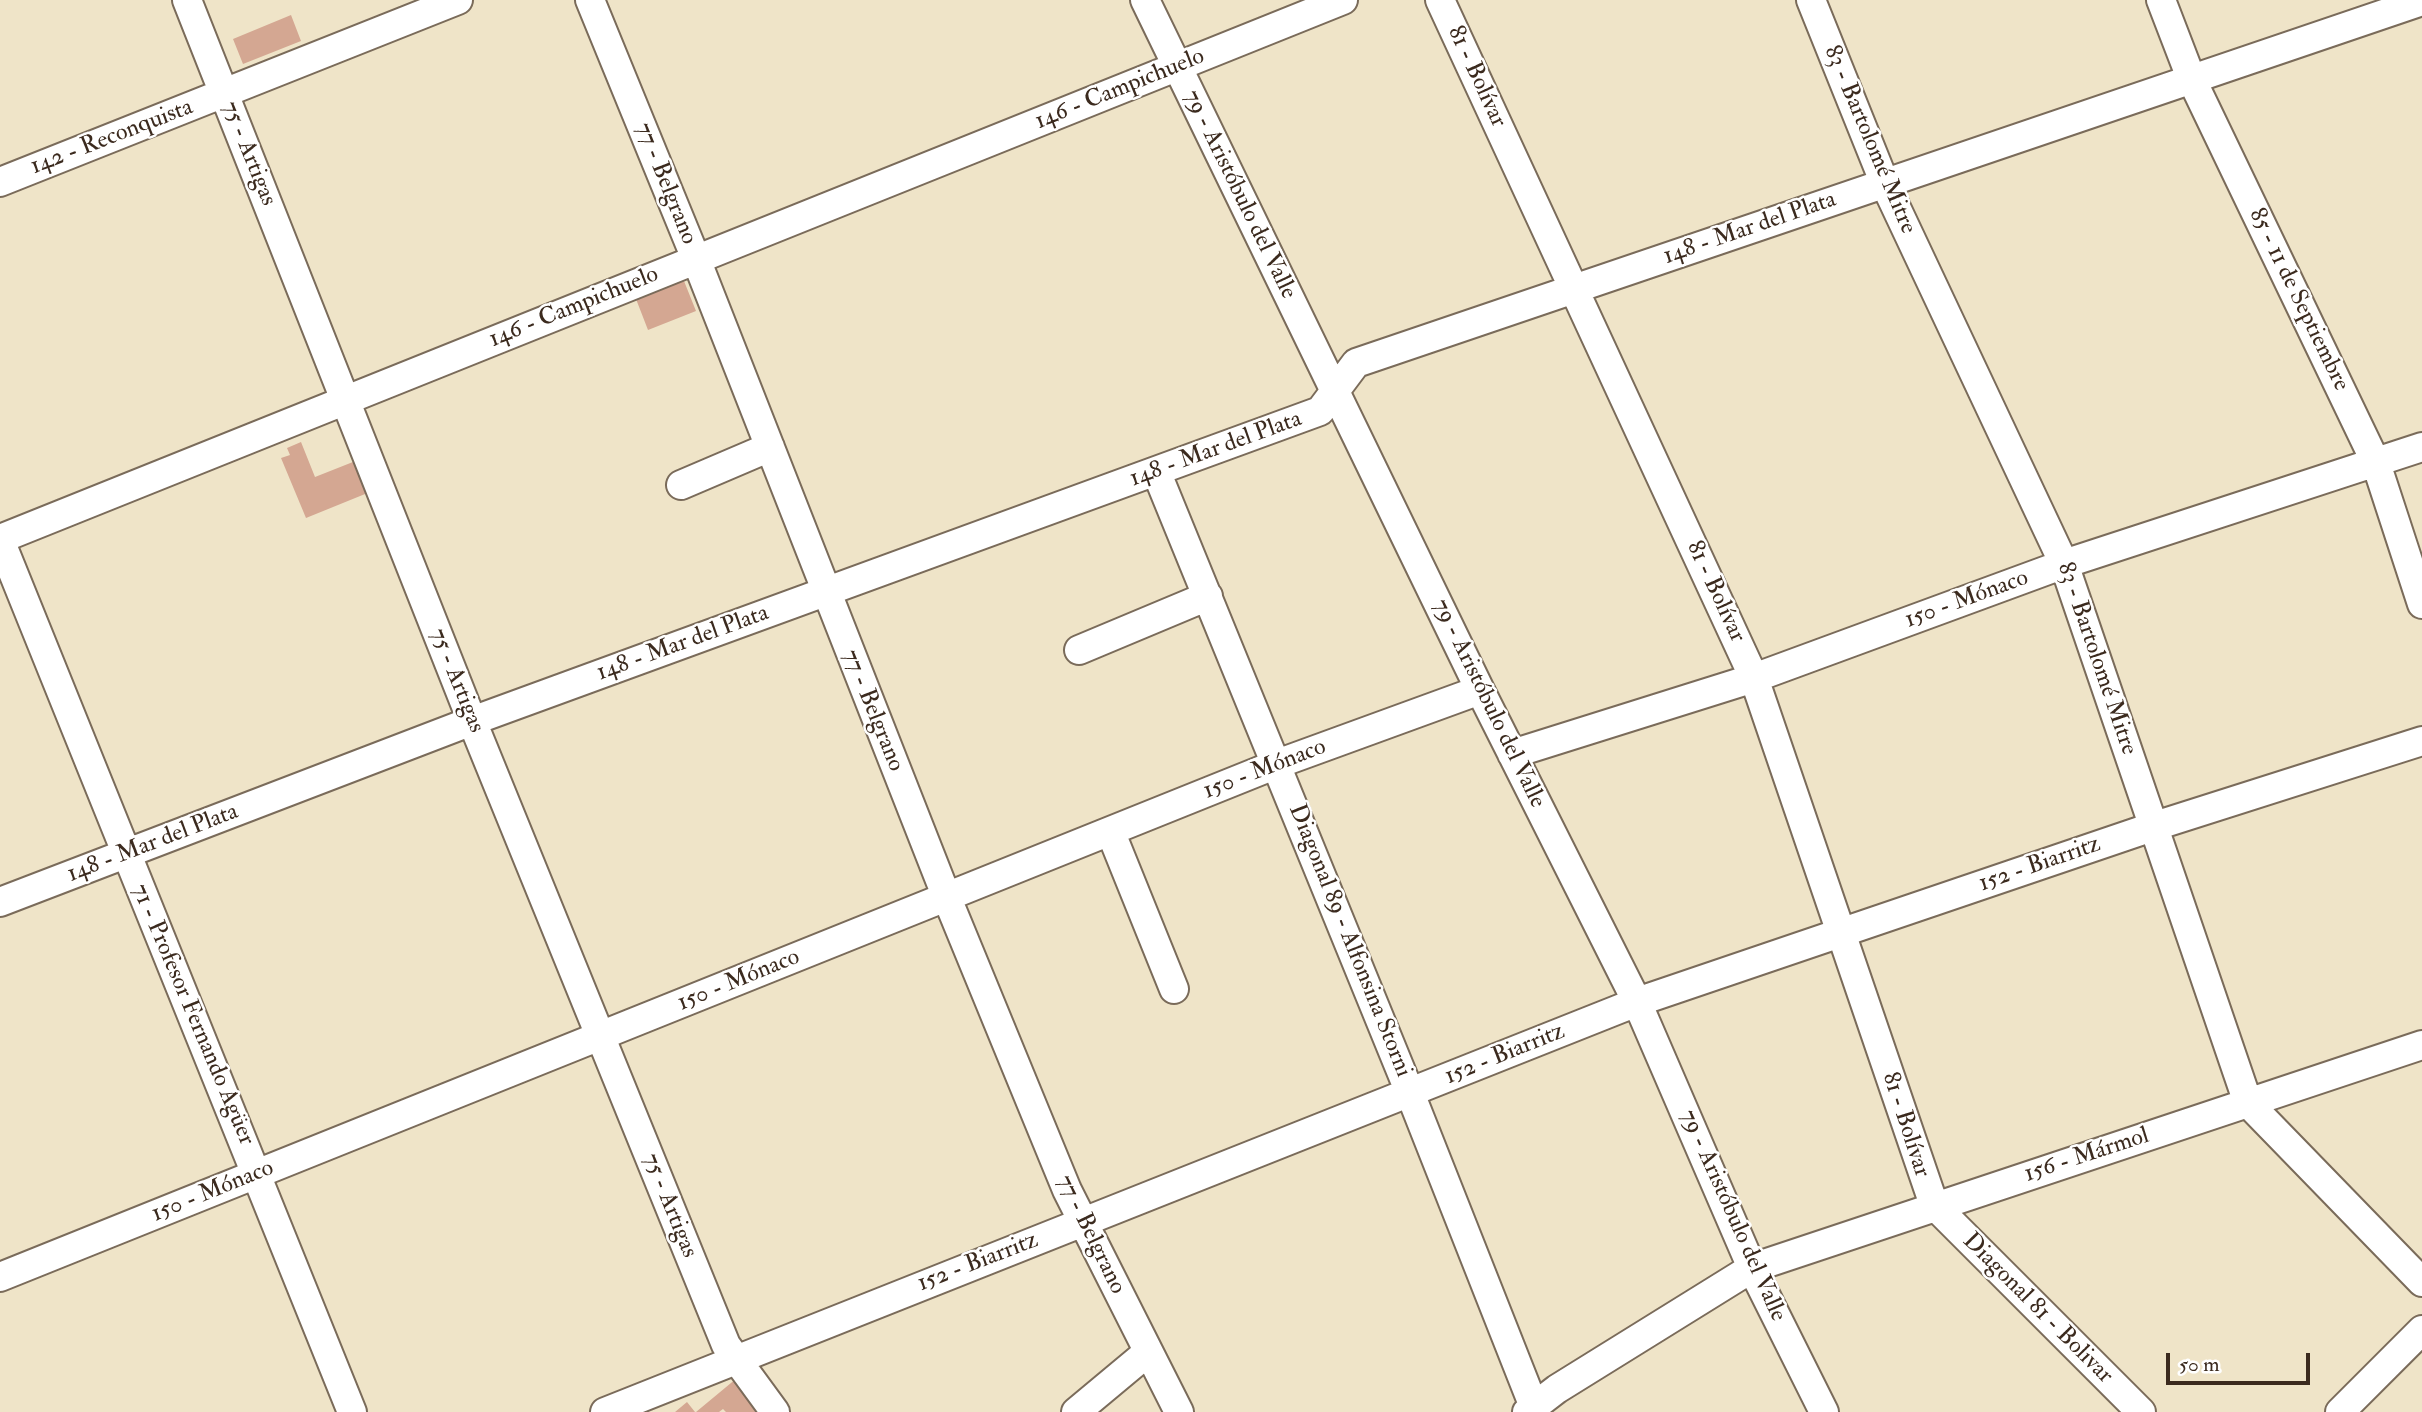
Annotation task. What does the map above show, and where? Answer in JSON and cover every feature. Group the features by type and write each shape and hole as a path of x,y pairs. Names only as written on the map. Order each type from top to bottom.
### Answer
{"street":[{"name":"75 - Artigas","path":"187,0 472,721 726,1345 775,1412"},
{"name":"142 - Reconquista","path":"0,181 458,0"},
{"name":"77 - Belgrano","path":"590,0 696,258 825,593 947,898 1082,1222 1179,1412"},
{"name":"79 - Aristóbulo del Valle","path":"1144,0 1480,690 1637,1002 1752,1268 1824,1412"},
{"name":"146 - Campichuelo","path":"0,540 1342,0"},
{"name":"81 - Bolívar","path":"1440,0 1754,678 1934,1205"},
{"name":"83 - Bartolomé Mitre","path":"1811,0 1885,184 2064,564 2248,1103 2422,1282"},
{"name":"85 - 11 de Septiembre","path":"2161,0 2191,78 2376,463 2422,604"},
{"name":"148 - Mar del Plata","path":"0,902 472,721 1320,411 1356,363 2422,1"},
{"path":"681,485 769,447"},
{"name":"150 - Mónaco","path":"1512,754 1754,678 2064,564 2422,447"},
{"name":"Diagonal 89 - Alfonsina Storni","path":"1156,471 1410,1093 1532,1410"},
{"name":"71 - Profesor Fernando Agüer","path":"0,540 125,856 258,1174 352,1412"},
{"path":"1079,650 1208,596"},
{"name":"150 - Mónaco","path":"0,1277 1111,833 1277,764 1480,690"},
{"name":"152 - Biarritz","path":"604,1412 734,1358 1637,1002 2155,826 2422,741"},
{"path":"1111,833 1174,989"},
{"name":"156 - Mármol","path":"1532,1410 1752,1268 1934,1205 2422,1045"},
{"name":"Diagonal 81 - Bolivar","path":"1934,1205 2141,1412"},
{"path":"2340,1412 2422,1330"},
{"path":"1076,1412 1148,1352"}],"building":[{"path":"291,15 301,41 243,64 233,39"},
{"path":"684,281 696,311 648,330 636,299"},
{"path":"301,442 315,477 358,460 370,492 306,518 281,458 290,455 287,448"},
{"path":"737,1378 765,1412 726,1412 723,1409 719,1412 696,1412"},
{"path":"687,1402 695,1412 675,1412"}]}
